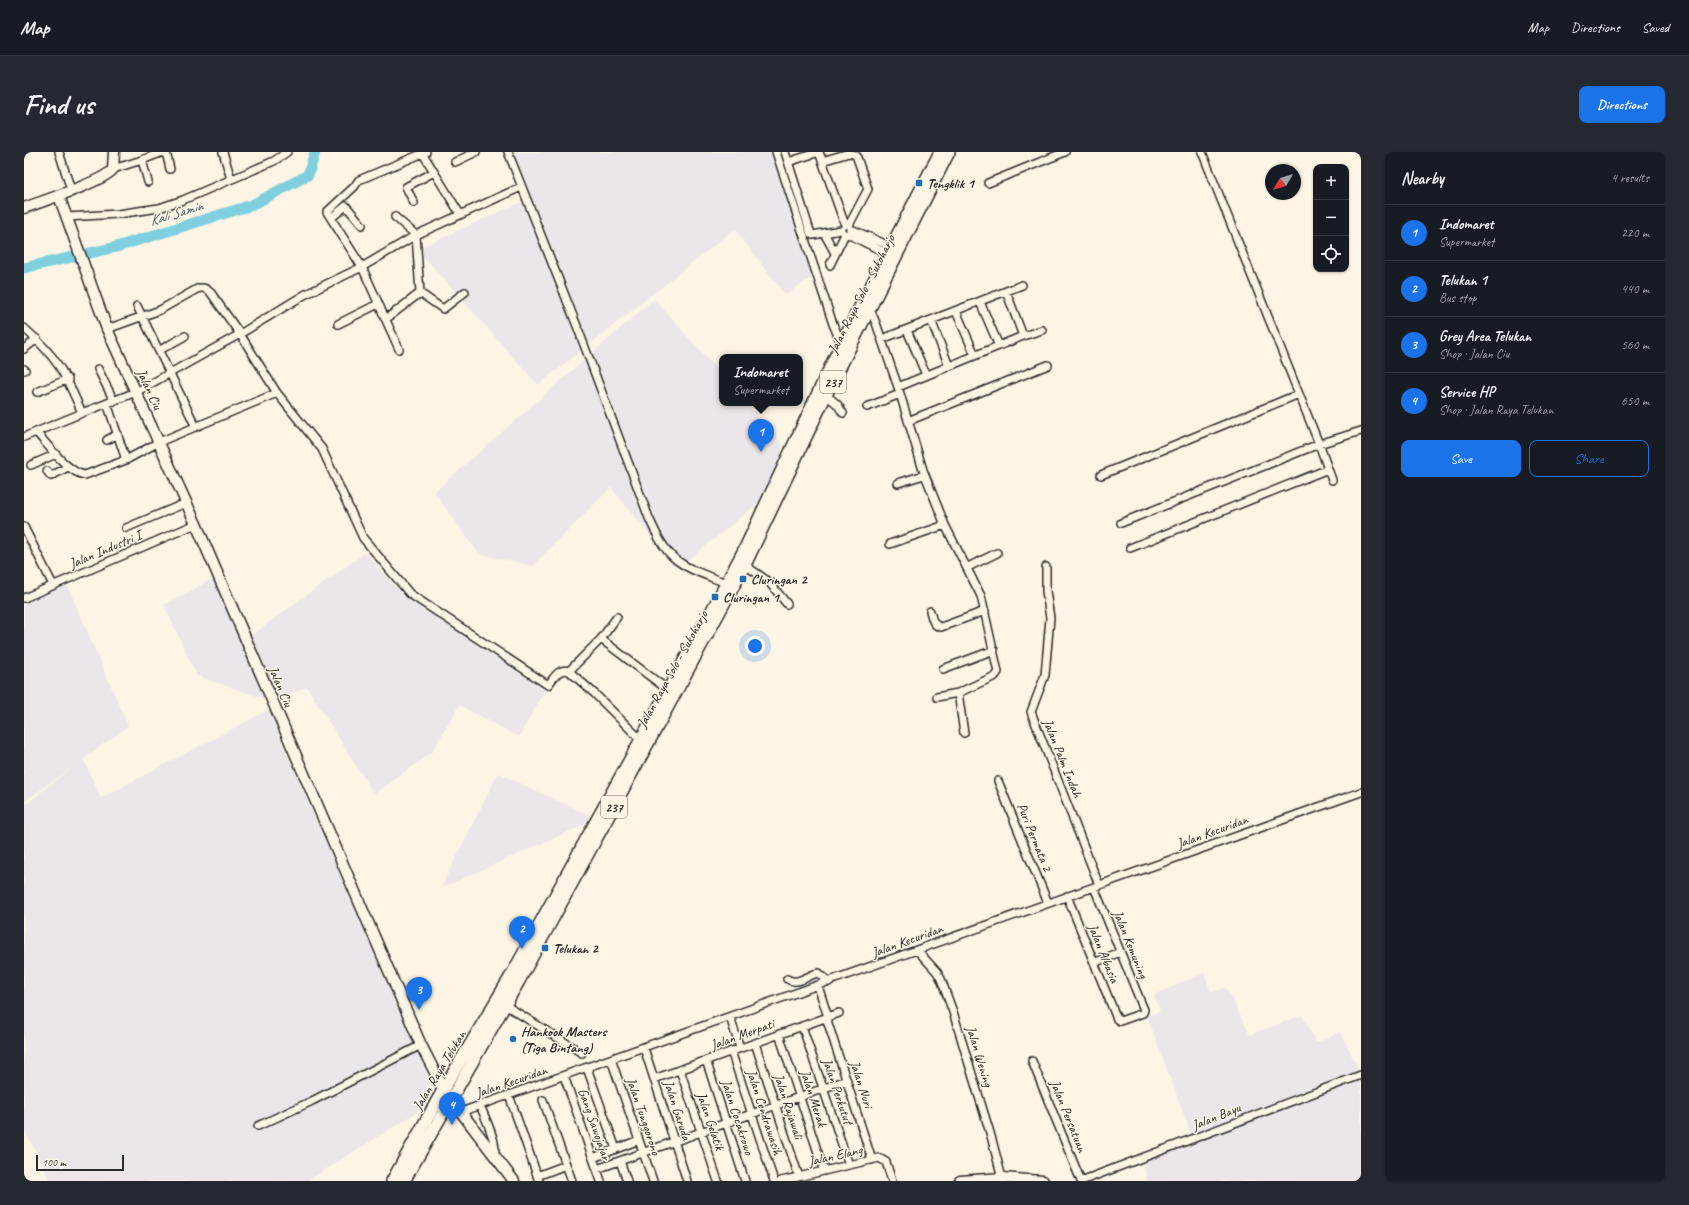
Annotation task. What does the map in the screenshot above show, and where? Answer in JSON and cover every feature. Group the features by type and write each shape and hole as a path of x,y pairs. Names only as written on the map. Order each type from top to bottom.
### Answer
{"main road":[{"name":"Jalan Raya Solo - Sukoharjo","path":"866,308 890,250 940,152"},
{"name":"Jalan Raya Solo - Sukoharjo","path":"716,612 726,583 845,348 950,152"},
{"name":"Jalan Raya Solo - Sukoharjo","path":"516,977 716,612 745,565 826,395 845,348"},
{"name":"Jalan Raya Solo - Sukoharjo","path":"537,938 668,690 705,632"},
{"name":"Jalan Raya Telukan","path":"404,1181 504,1005 516,977"},
{"name":"Jalan Raya Telukan","path":"392,1181 443,1090 516,977"}],"street":[{"path":"59,152 71,190"},
{"path":"113,169 114,152"},
{"path":"24,208 59,196 105,176 113,169 163,152"},
{"path":"166,152 170,169"},
{"path":"223,152 231,179"},
{"path":"59,196 66,217 118,214 158,208 183,200 274,161 287,152"},
{"path":"455,162 476,152"},
{"path":"508,152 577,326 654,529 669,553 674,558 684,565 726,583"},
{"path":"776,152 833,324 845,348"},
{"path":"785,152 811,234 814,235 847,229 890,250"},
{"path":"788,162 819,152 847,229"},
{"path":"988,183 1065,152"},
{"path":"1202,152 1332,480"},
{"path":"398,349 362,267 327,212 354,187 359,180 424,153 460,214"},
{"path":"822,161 849,153 856,155 868,189 830,265"},
{"path":"146,157 148,182"},
{"path":"414,203 406,187 434,172"},
{"path":"24,438 136,392 240,334 304,295 362,267 416,235 521,187"},
{"path":"331,218 346,206 362,225"},
{"name":"Jalan Ciu","path":"66,217 75,238 107,329 196,524 421,1045 449,1100 461,1112 514,1181"},
{"path":"396,217 416,235 420,293"},
{"path":"824,233 835,253"},
{"path":"882,339 1022,285"},
{"path":"107,329 165,308 197,289 206,288 240,334 277,393 322,449 363,538 410,594 548,685 560,671 569,671 595,694 641,740"},
{"path":"1006,291 1023,336"},
{"path":"420,293 443,309 465,292"},
{"path":"386,319 420,293"},
{"path":"980,302 999,346"},
{"path":"338,324 378,304"},
{"path":"137,306 141,317 160,350 196,427"},
{"path":"866,308 876,323 882,339 924,475 946,525 981,596 994,650 998,672 997,674 958,692 937,698"},
{"path":"956,311 975,356"},
{"path":"932,320 949,366"},
{"path":"24,328 54,358 68,379 82,413"},
{"path":"906,330 926,375"},
{"path":"867,407 926,375 1023,336 1042,330"},
{"path":"160,350 184,336"},
{"path":"24,349 36,339"},
{"path":"908,421 1048,365"},
{"path":"98,369 111,402 118,434 126,460"},
{"path":"37,392 68,379"},
{"path":"36,432 68,467 79,475 85,475 126,460 159,442 277,393"},
{"path":"1101,475 1299,394"},
{"path":"826,395 837,404 843,413"},
{"path":"1121,523 1319,444 1361,431"},
{"path":"107,440 118,434"},
{"path":"31,465 56,454"},
{"path":"47,471 51,476 68,467"},
{"path":"1130,548 1328,469"},
{"path":"898,483 924,475"},
{"path":"126,528 186,503"},
{"name":"Jalan Industri I","path":"24,598 196,524"},
{"path":"890,544 946,525"},
{"path":"24,527 53,585"},
{"path":"968,568 997,553"},
{"path":"745,565 769,582 787,604"},
{"name":"Jalan Palm Indah","path":"1046,567 1046,591 1050,618 1045,675 1031,712 1097,886"},
{"path":"930,612 934,624 940,627 985,611"},
{"path":"569,671 601,639 617,617"},
{"path":"601,639 668,690"},
{"path":"943,669 994,650"},
{"path":"958,692 964,733"},
{"name":"Puri Permata 2","path":"998,781 1048,903"},
{"name":"Jalan Kecuridan","path":"461,1112 1361,792"},
{"name":"Jalan Kemuning","path":"1097,886 1120,952 1144,1010 1143,1013 1120,1021 1117,1020"},
{"name":"Jalan Albasia","path":"1067,896 1117,1020"},
{"name":"Jalan Wening","path":"917,950 937,972 941,979 1005,1179"},
{"path":"1094,963 1120,952"},
{"path":"787,979 797,981 819,973 829,982"},
{"name":"Jalan Nuri","path":"818,986 872,1160"},
{"path":"504,1005 582,1053"},
{"name":"Jalan Merpati","path":"654,1079 839,1013"},
{"path":"730,1017 740,1048"},
{"name":"Jalan Perkutut","path":"802,1026 849,1165"},
{"name":"Jalan Merak","path":"779,1034 824,1171"},
{"name":"Jalan Rajawali","path":"755,1043 799,1177"},
{"path":"258,1126 421,1045"},
{"name":"Jalan Garuda","path":"644,1048 688,1181"},
{"name":"Jalan Cendrawasih","path":"731,1051 774,1181"},
{"name":"Jalan Tunggorono","path":"611,1059 653,1181"},
{"name":"Jalan Cocakrowo","path":"706,1060 745,1181"},
{"name":"Jalan Persatuan","path":"1032,1061 1081,1181"},
{"path":"587,1068 616,1149"},
{"name":"Jalan Gelatik","path":"680,1070 718,1181"},
{"name":"Jalan Bayu","path":"1081,1181 1361,1075"},
{"name":"Gang Sawojajar","path":"564,1076 601,1181"},
{"path":"597,1169 847,1080"},
{"path":"509,1095 538,1178 566,1165"},
{"path":"543,1100 571,1180 563,1181"},
{"path":"480,1106 493,1141 495,1151 494,1155"},
{"path":"593,1158 639,1140"},
{"path":"872,1160 879,1158 884,1160 892,1181"},
{"name":"Jalan Elang","path":"781,1181 872,1160"},
{"path":"620,1161 627,1181"},
{"path":"960,1181 1005,1179 1043,1181"}],"shaded area":[{"path":"508,152 777,152 817,274 785,295 735,229 538,385 417,249 526,200"},
{"path":"654,299 719,372 719,406 749,406 783,445 771,493 677,569 611,487 533,566 479,554 434,492"},
{"path":"365,553 406,598 548,685 519,737 459,705 432,752 374,794 307,687 272,701 197,676 164,605 218,576 245,640"},
{"path":"67,585 128,726 83,759 101,798 268,710 438,1099 307,1181 50,1181 24,1128 24,806 76,764 24,802 24,601"},
{"path":"498,773 597,819 441,888"},
{"path":"1204,973 1211,992 1226,988 1250,1035 1302,1015 1316,1043 1340,1032 1361,1074 1361,1181 1147,1181 1143,1157 1191,1134 1147,1016 1160,1011 1154,995"}],"waterway":[{"name":"Kali Samin","path":"24,268 116,247 252,205 308,175 315,152"}],"place":[{"name":"Tengklik 1","path":"919,183"},
{"name":"Indomaret","path":"761,452"},
{"name":"Cluringan 2","path":"743,579"},
{"name":"Cluringan 1","path":"715,597"},
{"name":"Telukan 2","path":"545,948"},
{"name":"Telukan 1","path":"522,949"},
{"name":"Grey Area Telukan","path":"419,1010"},
{"name":"Hankook Masters (Tiga Bintang)","path":"513,1039"},
{"name":"Service HP","path":"452,1125"}]}
